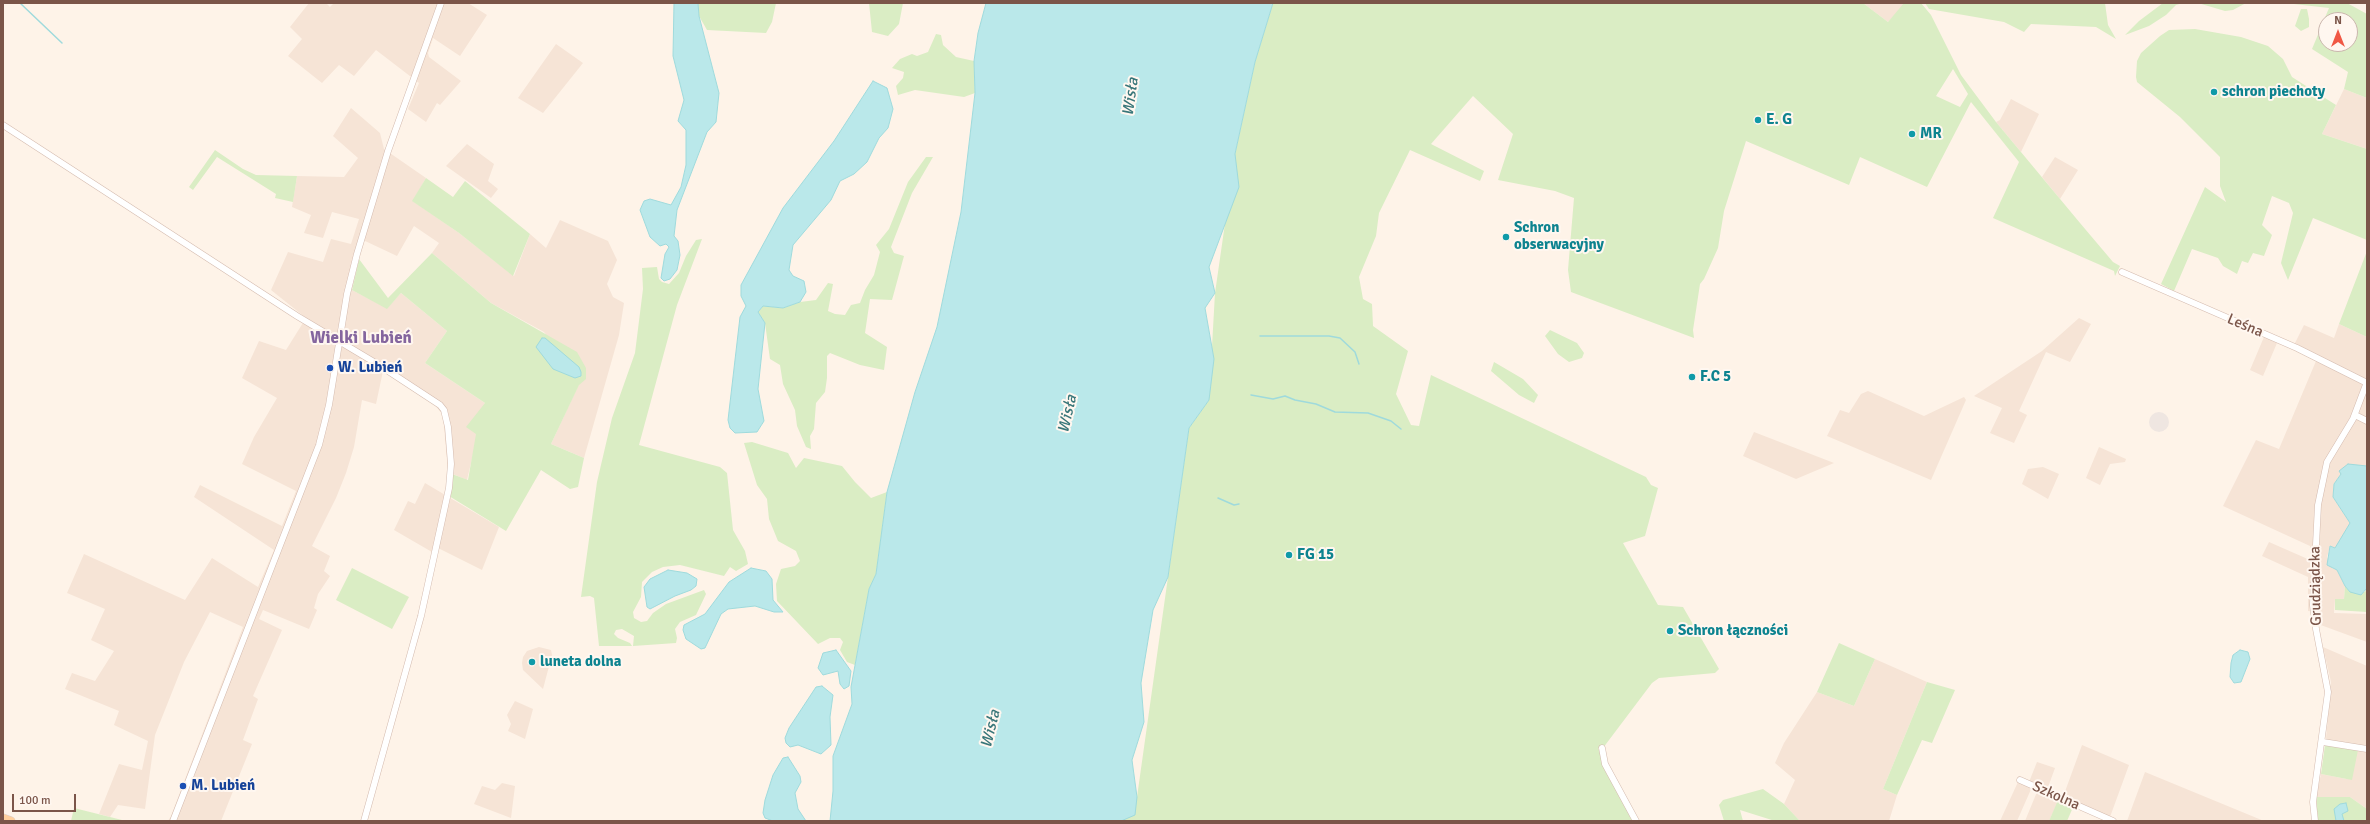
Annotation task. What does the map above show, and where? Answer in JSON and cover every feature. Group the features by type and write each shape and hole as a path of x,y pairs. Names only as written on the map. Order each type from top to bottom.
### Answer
{"main road":[{"path":"3,818 11,821"}],"street":[{"path":"173,821 310,470 329,405 347,294 357,254 388,151 441,3"},
{"path":"3,125 105,193 440,405 446,414 451,464 449,488 421,616 364,821"},
{"name":"Leśna","path":"2122,272 2298,348 2367,382"},
{"name":"Grudziądzka","path":"2315,821 2313,802 2323,742 2328,685 2319,650 2314,610 2316,522 2327,462 2355,415 2367,382"},
{"path":"2355,415 2367,421"},
{"path":"2323,742 2367,749"},
{"path":"1602,748 1605,764 1636,821"},
{"name":"Szkolna","path":"2020,780 2113,821"}],"shaded area":[{"path":"309,3 326,3 330,7 334,3 468,3 487,15 460,56 433,38 428,53 429,57 461,81 440,105 437,103 426,122 408,109 419,83 376,50 354,76 339,65 322,83 288,56 302,39 290,27"},
{"path":"1863,3 1908,3 1888,22"},
{"path":"556,44 583,63 543,113 518,98"},
{"path":"2344,89 2367,98 2367,149 2322,134"},
{"path":"2011,99 2039,114 2021,152 1996,122 2000,120"},
{"path":"351,108 380,133 384,149 426,178 413,201 459,233 514,276 530,234 546,248 560,220 608,241 617,260 607,284 613,297 624,303 619,335 584,458 551,444 579,384 544,332 491,303 432,253 439,243 414,226 397,256 363,240 352,290 387,308 401,293 447,331 425,363 485,403 467,480 448,472 443,415 433,403 383,371 376,404 362,400 354,447 346,473 336,498 312,546 330,556 324,571 330,576 318,594 314,608 317,610 309,629 263,610 259,619 282,630 253,696 258,699 243,740 252,744 221,821 168,821 243,627 210,612 184,662 155,735 145,809 118,805 110,817 99,814 119,764 142,770 148,741 114,725 119,711 65,689 72,673 95,681 114,651 91,640 105,609 67,593 84,554 185,600 212,558 258,587 274,550 194,497 200,485 282,526 296,491 242,464 254,437 277,398 242,378 259,341 286,350 306,318 271,290 288,252 323,262 331,239 351,244 359,219 332,212 323,238 304,233 311,215 292,207 297,176 344,177 358,158 333,136"},
{"path":"467,144 494,164 488,181 498,189 491,198 446,166"},
{"path":"2055,157 2078,170 2060,199 2042,177"},
{"path":"2079,318 2091,324 2070,362 2046,352 2019,411 2027,415 2014,443 1990,433 2002,408 1974,396 2042,351"},
{"path":"2339,324 2367,337 2367,466 2361,465 2341,474 2334,484 2333,497 2350,523 2340,542 2335,548 2330,546 2327,557 2332,568 2337,570 2345,586 2344,599 2335,599 2334,613 2367,614 2367,642 2318,624 2317,612 2308,611 2308,577 2262,556 2269,542 2310,560 2310,546 2223,506 2256,440 2279,449 2316,361 2292,349 2304,325 2334,338"},
{"path":"2264,337 2277,343 2263,376 2250,370"},
{"path":"1868,391 1924,416 1964,397 1966,400 1931,480 1827,436 1840,410 1849,413 1861,394"},
{"path":"2159,412 2166,415 2169,422 2166,429 2159,432 2152,429 2149,422 2152,415"},
{"path":"1754,432 1834,463 1796,479 1743,456"},
{"path":"2099,447 2126,459 2125,462 2110,464 2100,485 2086,478"},
{"path":"2043,467 2059,474 2048,499 2022,484 2028,469"},
{"path":"425,483 499,527 482,570 434,546 432,552 394,530 408,501 415,504"},
{"path":"539,647 551,650 552,655 543,689 523,670 522,663 523,657 527,651"},
{"path":"2323,647 2367,666 2367,809 2350,797 2316,797 2321,774 2347,779 2326,739 2331,682"},
{"path":"1875,659 1927,682 1883,789 1897,795 1889,821 1800,821 1784,804 1795,780 1775,763 1784,743 1817,692 1854,706"},
{"path":"515,701 533,709 525,739 508,731 511,724 507,715"},
{"path":"2082,745 2129,765 2110,817 2119,821 2110,821 2060,798 2049,821 2025,821 2039,787 2029,782 2037,762 2055,768 2047,790 2063,797"},
{"path":"2145,772 2264,821 2127,821"},
{"path":"2018,782 2032,787 2017,821 2000,821"},
{"path":"502,783 515,786 511,818 474,804 482,786 495,790"}],"green space":[{"path":"698,3 776,3 772,22 766,33 707,30 699,16"},
{"path":"869,3 903,3 899,24 888,36 872,32"},
{"path":"1273,3 1863,3 1888,22 1904,3 1921,3 1931,15 1961,75 1996,122 2113,262 2120,266 2115,276 2114,271 1993,218 2019,162 1971,102 1927,187 1860,157 1849,185 1746,141 1724,211 1718,248 1704,279 1700,284 1693,330 1694,338 1571,292 1568,270 1574,198 1555,191 1498,180 1513,134 1473,96 1431,144 1484,171 1480,181 1410,150 1379,213 1376,236 1359,277 1363,299 1372,304 1373,326 1408,351 1396,394 1411,425 1419,426 1431,375 1646,477 1651,485 1658,488 1645,536 1623,543 1658,605 1683,607 1719,669 1715,673 1659,678 1652,683 1603,748 1598,748 1632,821 1119,821 1137,797 1189,428 1209,400 1215,293 1235,154 1255,62","holes":["1953,69 1968,94 1960,107 1936,96"]},
{"path":"1925,3 2105,3 2108,25 2116,39 2096,27 2031,24 2024,32 2004,22 1929,9"},
{"path":"2163,3 2183,3 2176,5 2166,15 2149,26 2125,35 2139,21"},
{"path":"2198,3 2246,3 2233,10 2225,11"},
{"path":"2285,3 2347,3 2367,14 2367,98 2344,89 2348,72 2312,49 2318,35 2318,52 2358,52 2358,12 2327,12 2329,8"},
{"path":"2301,9 2307,9 2309,27 2301,31 2295,26"},
{"path":"2195,29 2241,37 2268,46 2283,59 2292,77 2336,105 2322,134 2367,149 2367,240 2313,218 2288,280 2281,263 2293,213 2289,203 2272,196 2262,225 2272,235 2264,256 2253,253 2248,263 2242,261 2237,274 2223,266 2218,258 2192,249 2174,291 2161,284 2205,187 2226,202 2220,186 2220,157 2180,117 2137,82 2136,77 2137,61 2141,53 2160,36 2169,30"},
{"path":"936,34 941,35 943,45 956,57 974,61 975,93 964,97 915,90 898,95 896,86 903,78 904,72 892,68 900,59 912,54 917,56 928,52"},
{"path":"215,150 243,169 256,175 297,176 293,202 275,198 276,194 217,157 193,190 189,187"},
{"path":"926,157 933,157 912,193 891,247 894,253 904,256 892,300 870,299 865,333 887,347 884,370 860,365 830,353 827,356 827,378 825,392 816,403 814,429 810,436 811,449 806,447 797,426 795,410 783,384 780,365 770,359 765,323 758,312 763,306 783,308 800,302 816,300 828,283 833,284 828,311 835,314 845,315 851,305 860,303 865,290 874,275 880,252 876,245 889,229 908,182"},
{"path":"426,178 453,197 465,181 530,234 513,276 459,233 412,201"},
{"path":"702,239 677,305 639,445 720,467 727,473 733,530 745,551 748,564 736,571 730,567 724,576 680,565 663,567 652,572 642,582 641,597 633,612 634,618 641,622 647,621 653,613 666,604 704,590 706,594 696,615 680,622 675,629 677,638 676,643 633,646 634,636 622,629 616,630 614,634 618,638 630,643 632,646 599,646 594,598 590,596 581,597 597,482 612,418 635,353 643,289 642,268 657,267 659,279 662,282 669,284 679,273 686,256 696,240"},
{"path":"2367,251 2367,337 2339,324"},
{"path":"432,253 491,303 577,352 586,368 586,379 579,385 551,444 584,458 578,487 570,489 541,470 506,531 449,496 452,474 468,480 476,434 466,427 485,403 425,363 447,331 401,293 387,309 352,290 359,259 388,298"},
{"path":"1550,330 1577,343 1584,353 1582,358 1569,362 1558,354 1545,336"},
{"path":"1494,362 1523,379 1538,395 1534,403 1519,395 1491,371"},
{"path":"752,442 788,453 796,468 804,458 842,466 871,498 887,492 876,574 869,589 855,665 847,662 840,650 843,642 840,638 830,638 818,644 777,601 776,584 781,569 795,566 800,561 796,551 778,541 769,519 767,499 757,485 744,443"},
{"path":"352,568 409,597 392,629 336,600"},
{"path":"2345,586 2350,592 2365,592 2367,588 2367,612 2335,610 2335,599 2344,599"},
{"path":"1839,643 1875,659 1854,706 1817,692"},
{"path":"1927,682 1955,690 1932,743 1922,740 1897,795 1883,789"},
{"path":"2325,745 2358,750 2352,780 2321,774"},
{"path":"1763,789 1784,804 1800,821 1775,821 1740,810 1743,821 1724,821 1719,805 1723,800"},
{"path":"2316,797 2350,797 2367,809 2367,821 2318,821"},
{"path":"2059,798 2074,805 2067,821 2049,821"},
{"path":"74,808 126,821 71,821"}],"water":[{"path":"674,3 698,3 699,16 719,93 716,122 707,132 677,210 674,236 678,241 680,255 677,270 670,279 664,281 661,278 665,254 669,247 666,244 660,246 650,237 640,210 644,201 650,199 671,205 681,187 686,165 686,130 678,121 684,100 673,56"},
{"name":"Wisła","path":"986,3 1273,3 1255,62 1235,154 1239,187 1209,267 1215,293 1205,308 1214,359 1209,400 1189,428 1168,577 1153,610 1141,683 1144,722 1132,760 1137,797 1135,815 1121,821 830,821 833,791 833,756 852,704 851,687 869,589 876,574 887,492 915,392 937,327 961,212 975,93 974,61 978,33"},
{"path":"873,81 887,88 893,109 888,128 879,138 867,162 854,174 840,181 831,200 793,245 789,270 793,276 804,281 806,292 800,302 783,308 763,306 758,312 765,323 758,389 764,421 757,432 735,433 730,428 728,420 740,317 746,306 741,296 741,285 783,208 834,141"},
{"path":"542,338 545,338 579,367 581,376 575,378 553,369 536,347"},
{"path":"2348,464 2367,466 2367,588 2361,595 2350,592 2345,586 2337,570 2327,565 2330,546 2335,548 2350,523 2333,497 2334,484 2341,474 2339,471"},
{"path":"751,568 766,571 772,579 773,600 783,612 774,612 755,606 728,609 721,614 705,648 701,649 686,639 683,630 684,625 705,614 729,582"},
{"path":"668,570 687,573 697,579 696,586 691,590 675,596 650,609 647,607 644,587 650,579"},
{"path":"836,650 851,671 849,686 844,689 840,684 838,671 823,675 818,668 823,653"},
{"path":"2240,650 2248,652 2250,659 2241,682 2234,683 2230,677 2231,663 2233,655"},
{"path":"822,686 833,695 830,717 831,745 821,754 798,745 790,747 786,743 785,738 789,728 816,687"},
{"path":"788,757 800,776 801,782 795,793 798,809 806,821 773,821 765,818 763,813 765,800 773,775 783,758"},
{"path":"2346,803 2348,811 2342,814 2344,821 2336,821 2334,809 2340,804"}],"waterway":[{"path":"20,3 62,43"},
{"path":"1260,336 1329,336 1340,338 1355,352 1359,364"},
{"path":"1251,395 1273,399 1285,396 1295,400 1316,404 1335,412 1368,413 1391,421 1401,429"},
{"path":"1218,498 1234,505 1239,504"}],"place":[{"name":"schron piechoty","path":"2214,92"},
{"name":"E. G","path":"1758,120"},
{"name":"MR","path":"1912,134"},
{"name":"Schron obserwacyjny","path":"1506,237"},
{"name":"W. Lubień","path":"330,368"},
{"name":"F.C 5","path":"1692,377"},
{"name":"FG 15","path":"1289,555"},
{"name":"Schron łączności","path":"1670,631"},
{"name":"luneta dolna","path":"532,662"},
{"name":"M. Lubień","path":"183,786"}],"district":[{"name":"Wielki Lubień","path":"361,339"}]}
